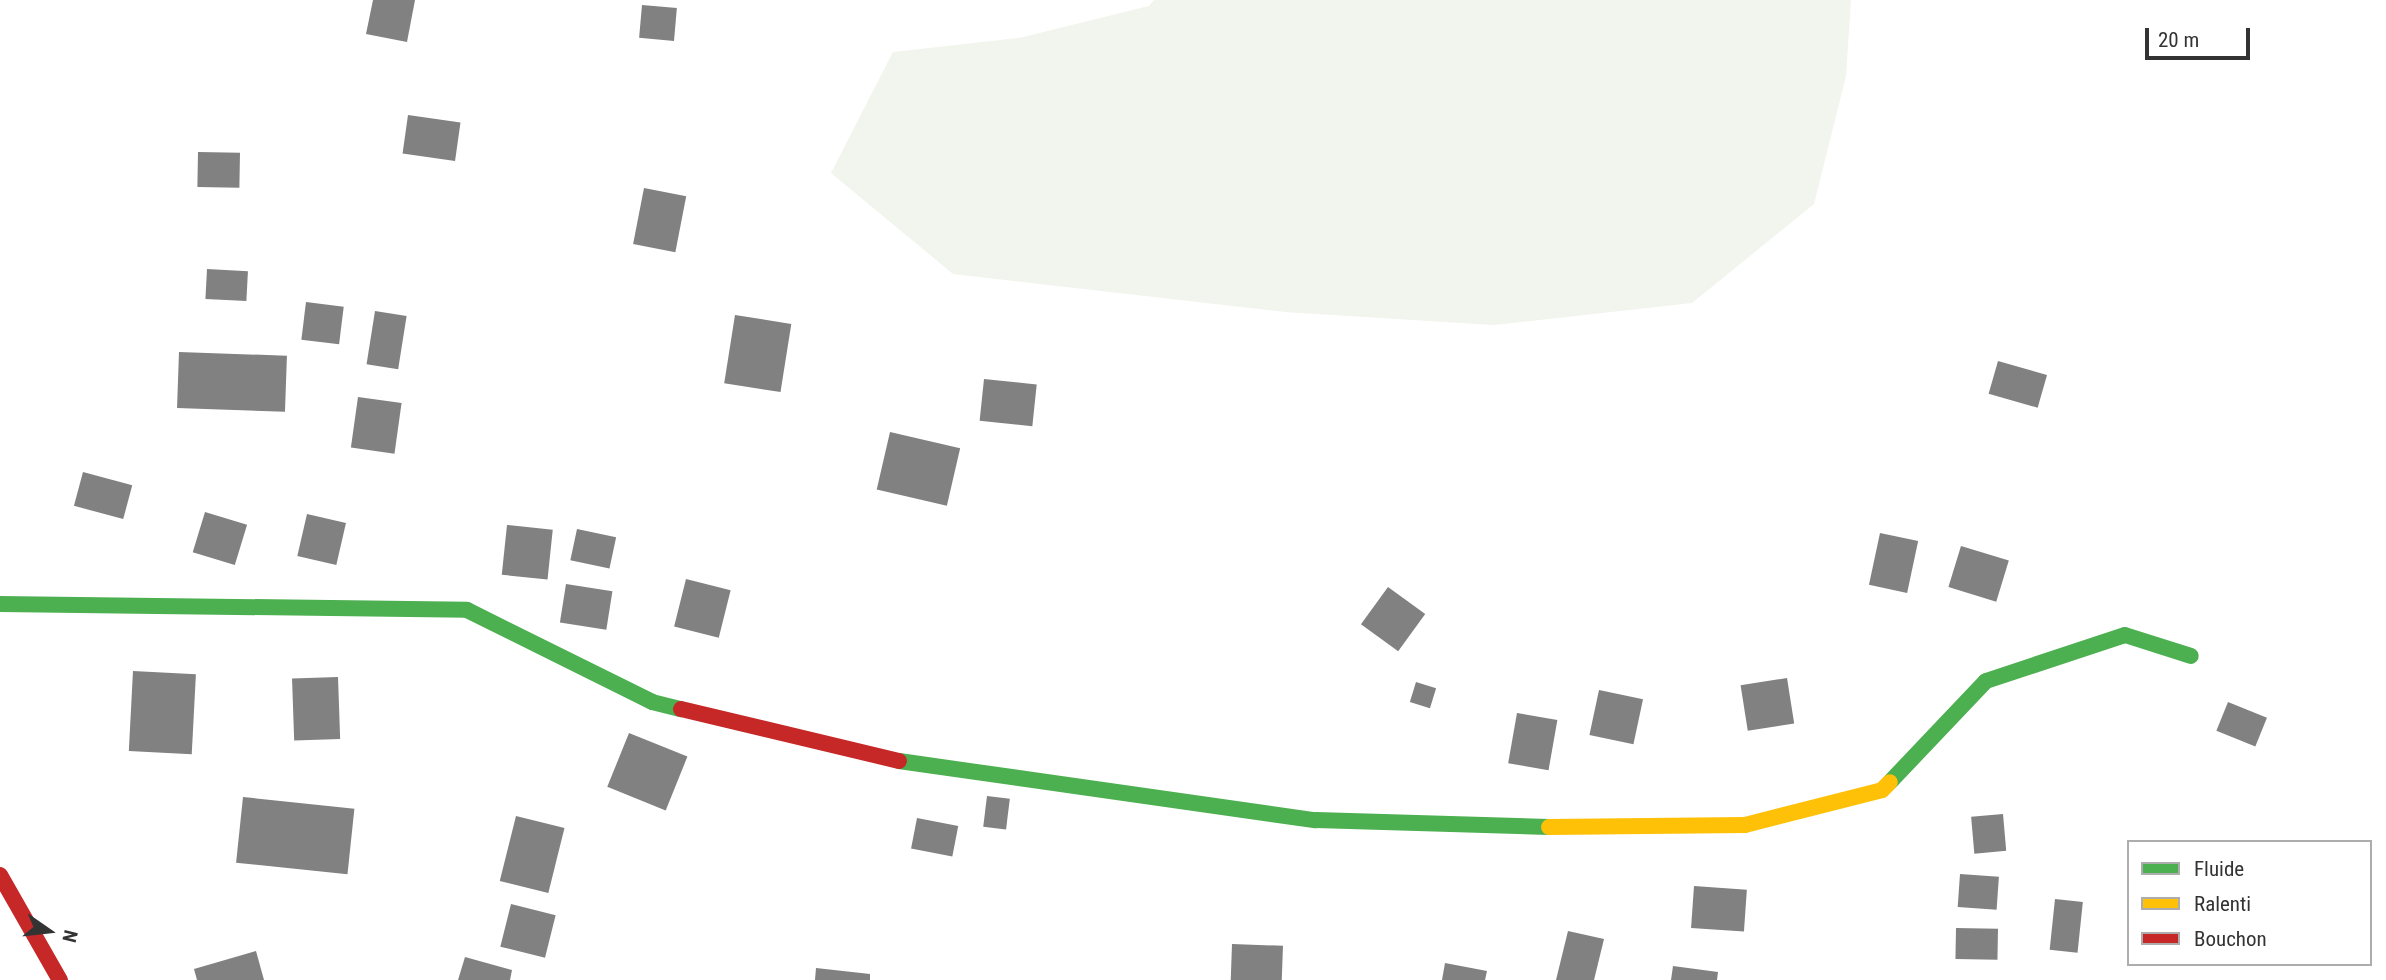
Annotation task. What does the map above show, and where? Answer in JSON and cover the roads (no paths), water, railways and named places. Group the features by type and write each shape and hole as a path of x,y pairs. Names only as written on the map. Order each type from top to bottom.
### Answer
{"street":[{"path":"0,604 467,610 652,702 891,760 1316,820 1469,828 1745,825 1882,790 1986,681 2125,635 2191,656"},
{"path":"0,875 60,980"}]}
